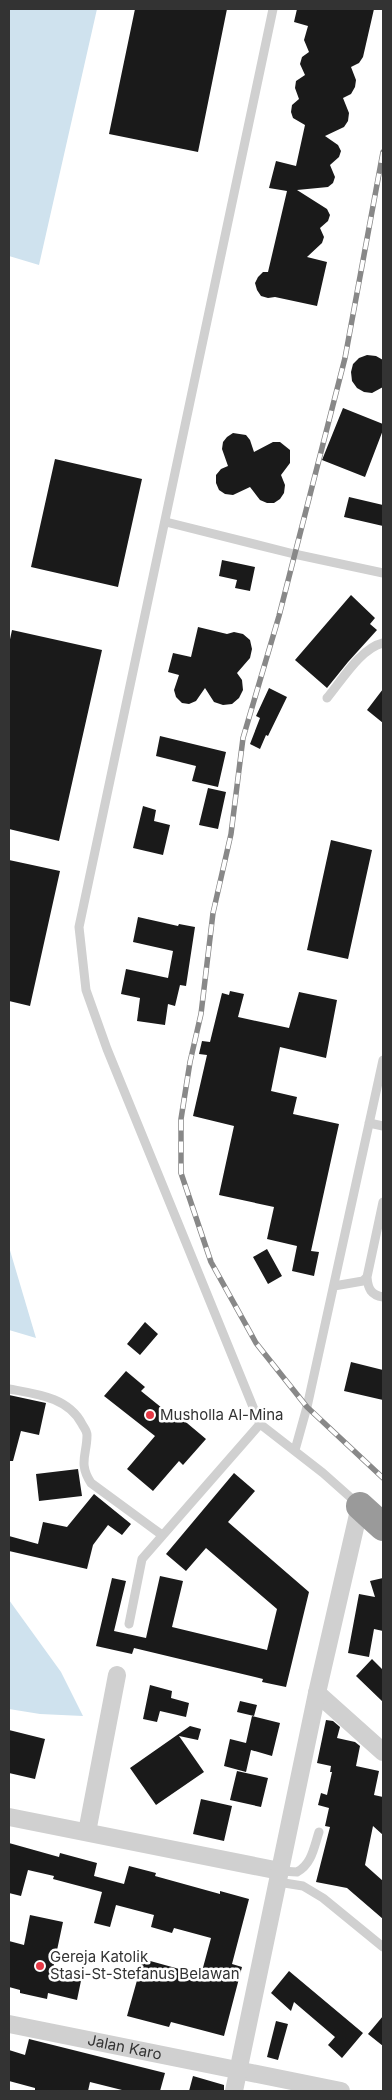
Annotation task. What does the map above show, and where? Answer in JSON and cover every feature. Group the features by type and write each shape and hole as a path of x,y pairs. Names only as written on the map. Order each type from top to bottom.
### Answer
{"highway":[{"path":"360,1506 383,1527"}],"street":[{"path":"234,2091 317,1693 360,1506"},
{"path":"87,1832 117,1675"},
{"path":"317,1693 383,1752"},
{"path":"9,1817 87,1832 279,1876"},
{"name":"Jalan Karo","path":"9,2024 341,2091"}],"lane":[{"path":"273,9 79,927 86,990 101,1032 260,1424 295,1450 360,1506"},
{"path":"166,522 294,554 383,573"},
{"path":"327,698 365,652 373,646 383,643"},
{"path":"295,1450 334,1286 383,1060"},
{"path":"370,1123 383,1126"},
{"path":"383,1202 367,1277 371,1292 375,1296 383,1297"},
{"path":"334,1286 363,1281 367,1277"},
{"path":"9,1389 46,1395 68,1407 78,1416 87,1432 84,1473 91,1483 162,1535"},
{"path":"129,1624 142,1559 260,1424"},
{"path":"279,1876 297,1872 310,1861 319,1832"},
{"path":"279,1876 303,1886 323,1898 383,1947"}],"water":[{"path":"9,9 97,9 39,265 9,256"},
{"path":"9,1247 36,1338 9,1330"},
{"path":"9,1600 61,1672 83,1716 40,1714 9,1709"}],"building":[{"path":"135,9 227,9 198,152 109,134"},
{"path":"297,9 374,9 363,57 359,63 351,67 356,80 355,87 351,94 343,98 349,113 348,121 344,127 325,136 338,145 341,151 339,157 330,165 335,177 333,183 328,187 297,190 327,209 330,215 328,221 320,228 324,237 322,243 307,257 327,262 317,306 261,296 255,283 263,272 268,272 287,191 269,188 276,161 296,166 305,125 293,118 291,112 292,105 299,99 295,88 296,81 305,75 300,64 302,57 309,52 304,40 308,26 294,22"},
{"path":"367,355 376,356 383,360 383,387 372,393 364,392 357,388 352,381 351,372 353,364 359,358"},
{"path":"343,408 383,424 383,430 365,477 322,460"},
{"path":"233,433 246,435 254,452 273,442 280,442 290,450 290,463 281,475 285,485 284,493 274,503 260,500 250,487 233,495 225,494 219,490 216,483 216,475 221,469 228,466 222,449 223,442"},
{"path":"55,459 142,479 118,587 31,567"},
{"path":"349,497 383,505 383,526 344,517"},
{"path":"222,560 255,567 250,591 235,588 237,580 219,576"},
{"path":"351,595 375,618 370,624 377,630 327,688 295,660"},
{"path":"198,627 227,634 234,632 243,634 250,640 252,649 250,658 237,673 242,680 243,690 239,698 232,704 223,705 214,702 205,688 196,701 189,704 182,703 176,697 174,690 179,675 168,672 173,653 191,657"},
{"path":"12,630 102,650 59,841 9,829 9,644"},
{"path":"269,688 287,697 260,749 250,744 260,718 256,716"},
{"path":"383,689 383,723 367,710"},
{"path":"160,736 226,752 218,787 192,781 196,766 156,756"},
{"path":"208,788 226,792 218,829 199,825"},
{"path":"143,806 156,810 154,821 170,825 163,855 133,848"},
{"path":"331,840 372,850 348,959 307,950"},
{"path":"9,860 60,871 30,1006 9,1001"},
{"path":"138,917 178,926 179,924 195,927 186,986 180,985 175,1006 168,1004 165,1025 137,1021 140,998 121,994 126,969 168,978 173,951 133,942"},
{"path":"230,991 244,994 238,1017 289,1028 299,992 337,1000 326,1058 280,1047 271,1091 297,1097 293,1114 339,1124 311,1251 319,1252 314,1276 292,1271 297,1246 267,1239 274,1207 219,1195 234,1126 193,1116 207,1055 199,1054 202,1041 210,1042 222,993 229,995"},
{"path":"267,1249 282,1276 268,1284 253,1257"},
{"path":"145,1322 158,1334 140,1355 127,1344"},
{"path":"351,1362 383,1370 383,1400 344,1391"},
{"path":"126,1371 145,1387 141,1391 178,1421 181,1418 206,1439 183,1465 179,1461 153,1491 127,1469 155,1436 104,1396"},
{"path":"9,1395 46,1403 39,1435 21,1431 13,1461 9,1461"},
{"path":"78,1469 82,1496 39,1501 36,1474"},
{"path":"234,1473 255,1491 228,1522 309,1592 286,1687 262,1682 263,1679 134,1648 132,1654 96,1646 112,1578 126,1581 114,1631 146,1638 160,1576 183,1581 172,1627 267,1650 277,1609 206,1548 186,1571 166,1554"},
{"path":"94,1494 131,1524 122,1535 108,1525 93,1545 87,1569 9,1551 9,1536 38,1544 43,1522 67,1527"},
{"path":"383,1578 383,1631 374,1629 369,1657 348,1653 359,1594 375,1597 370,1581"},
{"path":"372,1659 383,1670 383,1702 356,1676"},
{"path":"150,1685 172,1691 171,1698 189,1703 186,1717 160,1711 157,1722 143,1719"},
{"path":"240,1701 257,1705 254,1716 237,1712"},
{"path":"252,1716 280,1723 272,1756 251,1750 246,1772 224,1766 230,1739 246,1743"},
{"path":"326,1720 333,1721 340,1727 337,1738 355,1742 360,1746 356,1766 379,1771 374,1795 383,1797 383,1835 373,1826 365,1865 383,1881 383,1919 347,1888 316,1882 330,1827 325,1826 329,1808 318,1805 321,1793 327,1795 332,1772 330,1772 331,1766 317,1763"},
{"path":"190,1726 201,1729 198,1740 179,1736 204,1772 156,1805 130,1768"},
{"path":"9,1730 45,1739 35,1779 9,1773"},
{"path":"237,1771 268,1778 261,1807 230,1800"},
{"path":"201,1799 232,1806 224,1841 193,1834"},
{"path":"9,1843 59,1857 60,1853 97,1863 94,1876 124,1884 129,1866 156,1873 155,1876 220,1894 220,1891 249,1899 232,1964 242,1967 224,2036 171,2022 169,2027 127,2016 143,1959 201,1975 211,1938 174,1928 172,1933 151,1927 154,1915 116,1905 110,1927 94,1923 102,1892 53,1879 54,1876 28,1870 21,1896 9,1893"},
{"name":"Gereja Katolik Stasi-St-Stefanus Belawan","path":"30,1915 63,1922 53,1969 82,1976 77,2000 48,1993 47,1999 20,1993 20,1990 9,1987 9,1941 24,1945"},
{"path":"289,1971 363,2033 342,2058 328,2045 335,2037 294,2002 291,2011 271,1993"},
{"path":"383,2016 383,2046 368,2034"},
{"path":"276,2021 288,2024 278,2060 267,2057"},
{"path":"29,2039 165,2073 160,2091 126,2091 90,2082 88,2091 35,2091 35,2088 9,2081 9,2050 25,2055"},
{"path":"193,2076 224,2085 224,2091 189,2091"}],"railway":[{"path":"383,152 345,358 279,616 243,738 231,834 213,913 201,1014 190,1062 181,1119 181,1173 211,1262 256,1343 307,1407 383,1478"}],"place":[{"name":"Musholla Al-Mina","path":"150,1415"},
{"name":"Gereja Katolik Stasi-St-Stefanus Belawan","path":"40,1966"}]}
